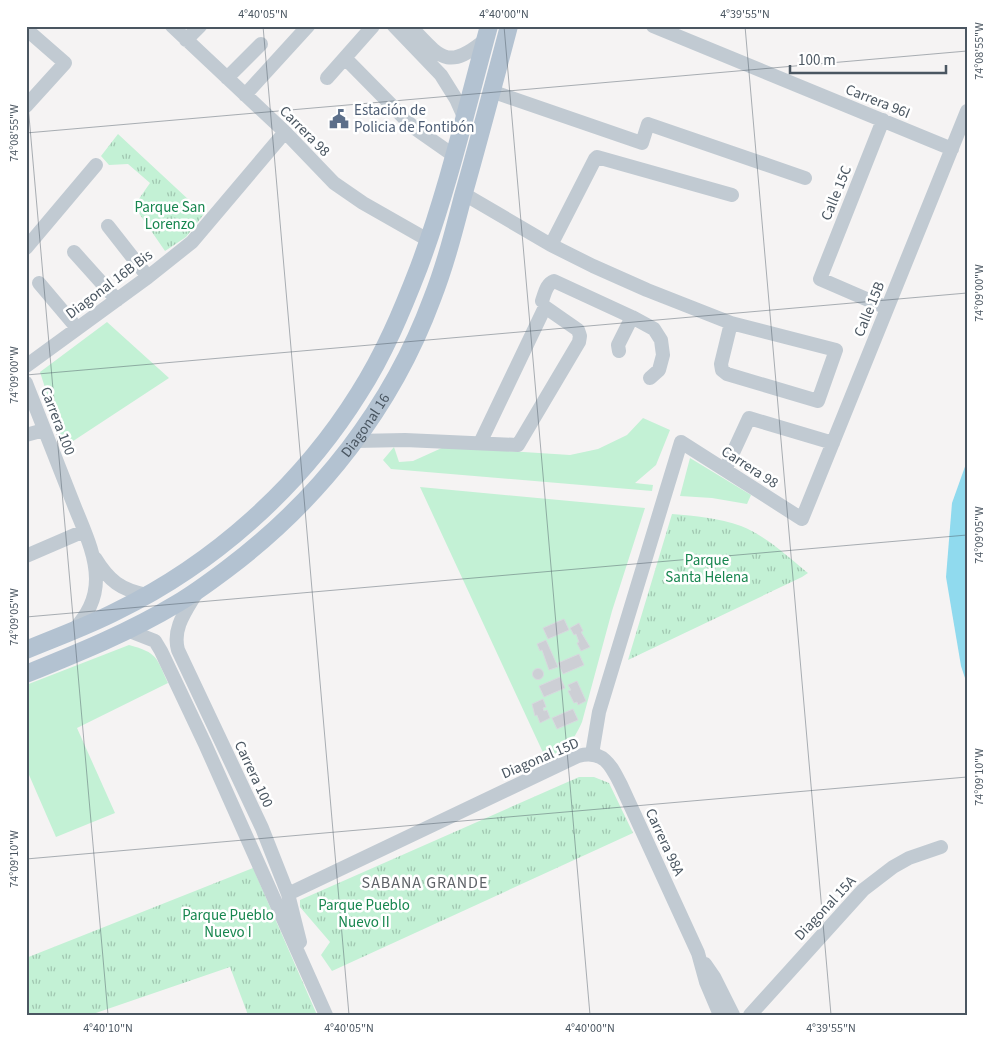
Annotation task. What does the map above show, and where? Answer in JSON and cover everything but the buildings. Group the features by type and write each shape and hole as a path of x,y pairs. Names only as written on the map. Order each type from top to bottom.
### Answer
{"main road":[{"name":"Diagonal 16","path":"26,674 126,630 197,592 240,559 314,492 355,441 396,379 416,339 442,270 509,26"},
{"name":"Diagonal 16","path":"26,650 118,611 194,566 248,522 284,489 314,456 346,413 372,370 397,321 428,240 488,33"}],"street":[{"name":"Carrera 98","path":"172,26 285,132 340,187 363,203 428,240"},
{"path":"186,40 200,26"},
{"path":"245,95 308,26"},
{"path":"327,78 373,26"},
{"path":"394,26 441,75 456,99 464,117"},
{"path":"410,26 434,51 444,56 467,54 488,33"},
{"name":"Carrera 96I","path":"653,26 952,148"},
{"path":"26,29 65,63 26,106"},
{"path":"227,78 261,44"},
{"path":"345,58 413,127 453,155"},
{"path":"491,91 642,143 648,124 805,178"},
{"name":"Calle 15B","path":"802,519 967,111"},
{"name":"Calle 15C","path":"883,120 820,279 887,308"},
{"name":"Diagonal 16B Bis","path":"26,366 148,277 192,242 285,132"},
{"path":"551,245 597,157 732,195"},
{"path":"26,248 96,165"},
{"path":"464,194 551,245 602,270 731,323 836,350 818,401 727,374 722,370 721,364 731,323"},
{"path":"108,226 148,277"},
{"path":"74,252 116,300"},
{"path":"542,301 547,286 554,281 654,329 661,340 663,355 659,370 650,378"},
{"path":"39,283 77,328"},
{"path":"355,441 405,440 518,445 579,342 578,330 544,307 480,443"},
{"path":"619,352 618,345 632,317"},
{"name":"Carrera 100","path":"26,383 92,554 96,578 95,592 91,606 73,631"},
{"path":"725,470 749,418 833,443"},
{"path":"26,435 44,430"},
{"name":"Carrera 98","path":"681,442 802,519"},
{"name":"Diagonal 15D","path":"288,894 578,756 592,754 598,712 681,442"},
{"path":"26,556 84,531"},
{"name":"Carrera 100","path":"92,554 111,580 127,590 147,595"},
{"name":"Carrera 100","path":"197,592 178,625 176,642 178,650 262,828 288,894 309,977"},
{"name":"Carrera 100","path":"126,630 155,641 205,744 326,1015"},
{"path":"205,744 219,737"},
{"name":"Carrera 98A","path":"592,754 602,758 612,769 698,953 714,977 733,1015"},
{"name":"Diagonal 15A","path":"750,1015 863,890 893,867 909,858 941,847"},
{"name":"Carrera 98A","path":"698,953 706,982 720,1015"}],"green space":[{"name":"Parque San Lorenzo","path":"118,134 204,214 186,237 165,251 134,206 150,183 128,164 109,165 101,156"},
{"path":"107,322 169,378 64,447 40,372"},
{"path":"643,418 670,430 656,465 635,483 653,485 652,491 391,469 383,460 394,447 399,462 413,461 444,447 570,455 598,449 627,435"},
{"path":"690,458 751,495 747,504 712,498 680,496"},
{"path":"420,487 645,508 612,611 582,722 568,744 546,759"},
{"name":"Parque Santa Helena","path":"672,514 716,519 741,526 768,541 808,573 628,660"},
{"path":"129,645 146,651 155,657 168,683 77,728 115,813 56,837 26,768 26,685"},
{"name":"Parque Pueblo Nuevo II","path":"579,777 594,777 609,783 633,833 332,971 321,955 330,942 300,907 300,900"},
{"name":"Parque Pueblo Nuevo I","path":"253,868 317,1015 248,1015 230,967 90,1015 26,1015 26,958"}],"water":[{"path":"967,461 967,684 961,666 946,577 952,503"}],"place":[{"name":"Estación de Policia de Fontibón","path":"339,119"}],"district":[{"name":"SABANA GRANDE","path":"425,882"}]}
